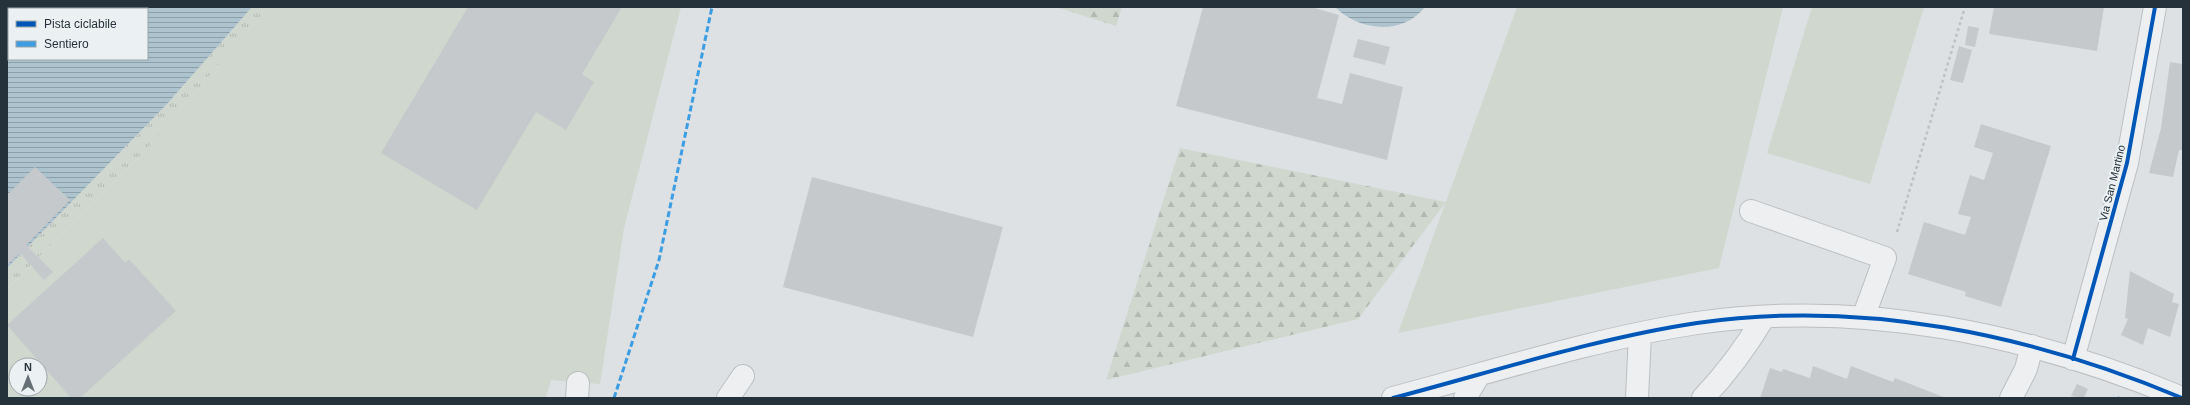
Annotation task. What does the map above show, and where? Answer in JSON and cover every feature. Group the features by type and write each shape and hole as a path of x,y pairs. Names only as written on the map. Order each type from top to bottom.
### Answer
{"street":[{"name":"Via San Martino","path":"2073,359 2127,164 2155,7"},
{"path":"1751,211 1886,258 1863,318"},
{"path":"1397,398 1479,375 1640,334 1698,323 1764,317 1814,315 1905,320 1972,332 2032,346 2127,375 2182,398"},
{"path":"1703,398 1724,376 1749,343 1764,317"},
{"path":"1637,398 1640,334"},
{"path":"2010,398 2026,369 2032,346"},
{"path":"1465,398 1479,375"},
{"path":"728,398 743,376"}],"path":[{"path":"1886,258 1900,224 1965,7"}],"green space":[{"path":"252,7 268,7 146,150 7,289 7,268 167,104"},
{"path":"268,7 681,7 624,228 600,384 551,380 546,398 7,398 7,289 146,150"},
{"path":"1056,7 1122,7 1116,26"},
{"path":"1517,7 1783,7 1719,268 1398,333"},
{"path":"1812,7 1924,7 1870,184 1767,153"},
{"path":"1180,148 1446,202 1358,319 1106,380"}],"water":[{"path":"7,7 252,7 167,104 7,268"},
{"path":"1335,7 1425,7 1416,16 1405,23 1380,27 1356,21"}],"building":[{"path":"468,7 622,7 582,74 594,82 566,130 536,112 477,210 381,153"},
{"path":"1203,7 1311,7 1339,15 1317,98 1342,104 1350,73 1403,87 1387,160 1176,106"},
{"path":"1994,7 2104,7 2097,51 1989,34"},
{"path":"1968,26 1979,28 1975,47 1965,45"},
{"path":"1358,39 1390,47 1385,65 1353,57"},
{"path":"1959,46 1972,50 1963,83 1950,80"},
{"path":"2170,62 2183,64 2183,150 2179,150 2173,177 2149,173 2161,128"},
{"path":"1981,124 2051,146 2001,307 1965,296 1966,292 1908,274 1924,222 1965,235 1971,217 1958,214 1970,175 1984,180 1993,153 1974,147"},
{"path":"35,167 70,200 26,245 53,272 44,280 20,253 7,265 7,195"},
{"path":"812,177 1003,227 973,337 783,287"},
{"path":"103,238 125,263 129,259 176,311 80,398 71,398 48,372 48,357 35,357 7,325"},
{"path":"2130,271 2174,294 2172,302 2179,304 2170,337 2148,328 2143,345 2121,335 2128,319 2125,318"},
{"path":"1813,366 1847,379 1851,366 1893,382 1895,378 1946,398 1760,398 1770,368 1782,372 1783,369 1810,378"},
{"path":"2077,384 2088,389 2084,398 2071,396"}],"marked path":[{"path":"614,398 659,260 712,7"}],"cycle path":[{"path":"2073,359 2127,163 2155,7"},
{"path":"1393,398 1583,346 1659,329 1697,323 1759,317 1821,316 1883,319 1944,328 2005,340 2065,356 2124,375 2182,398"}]}
